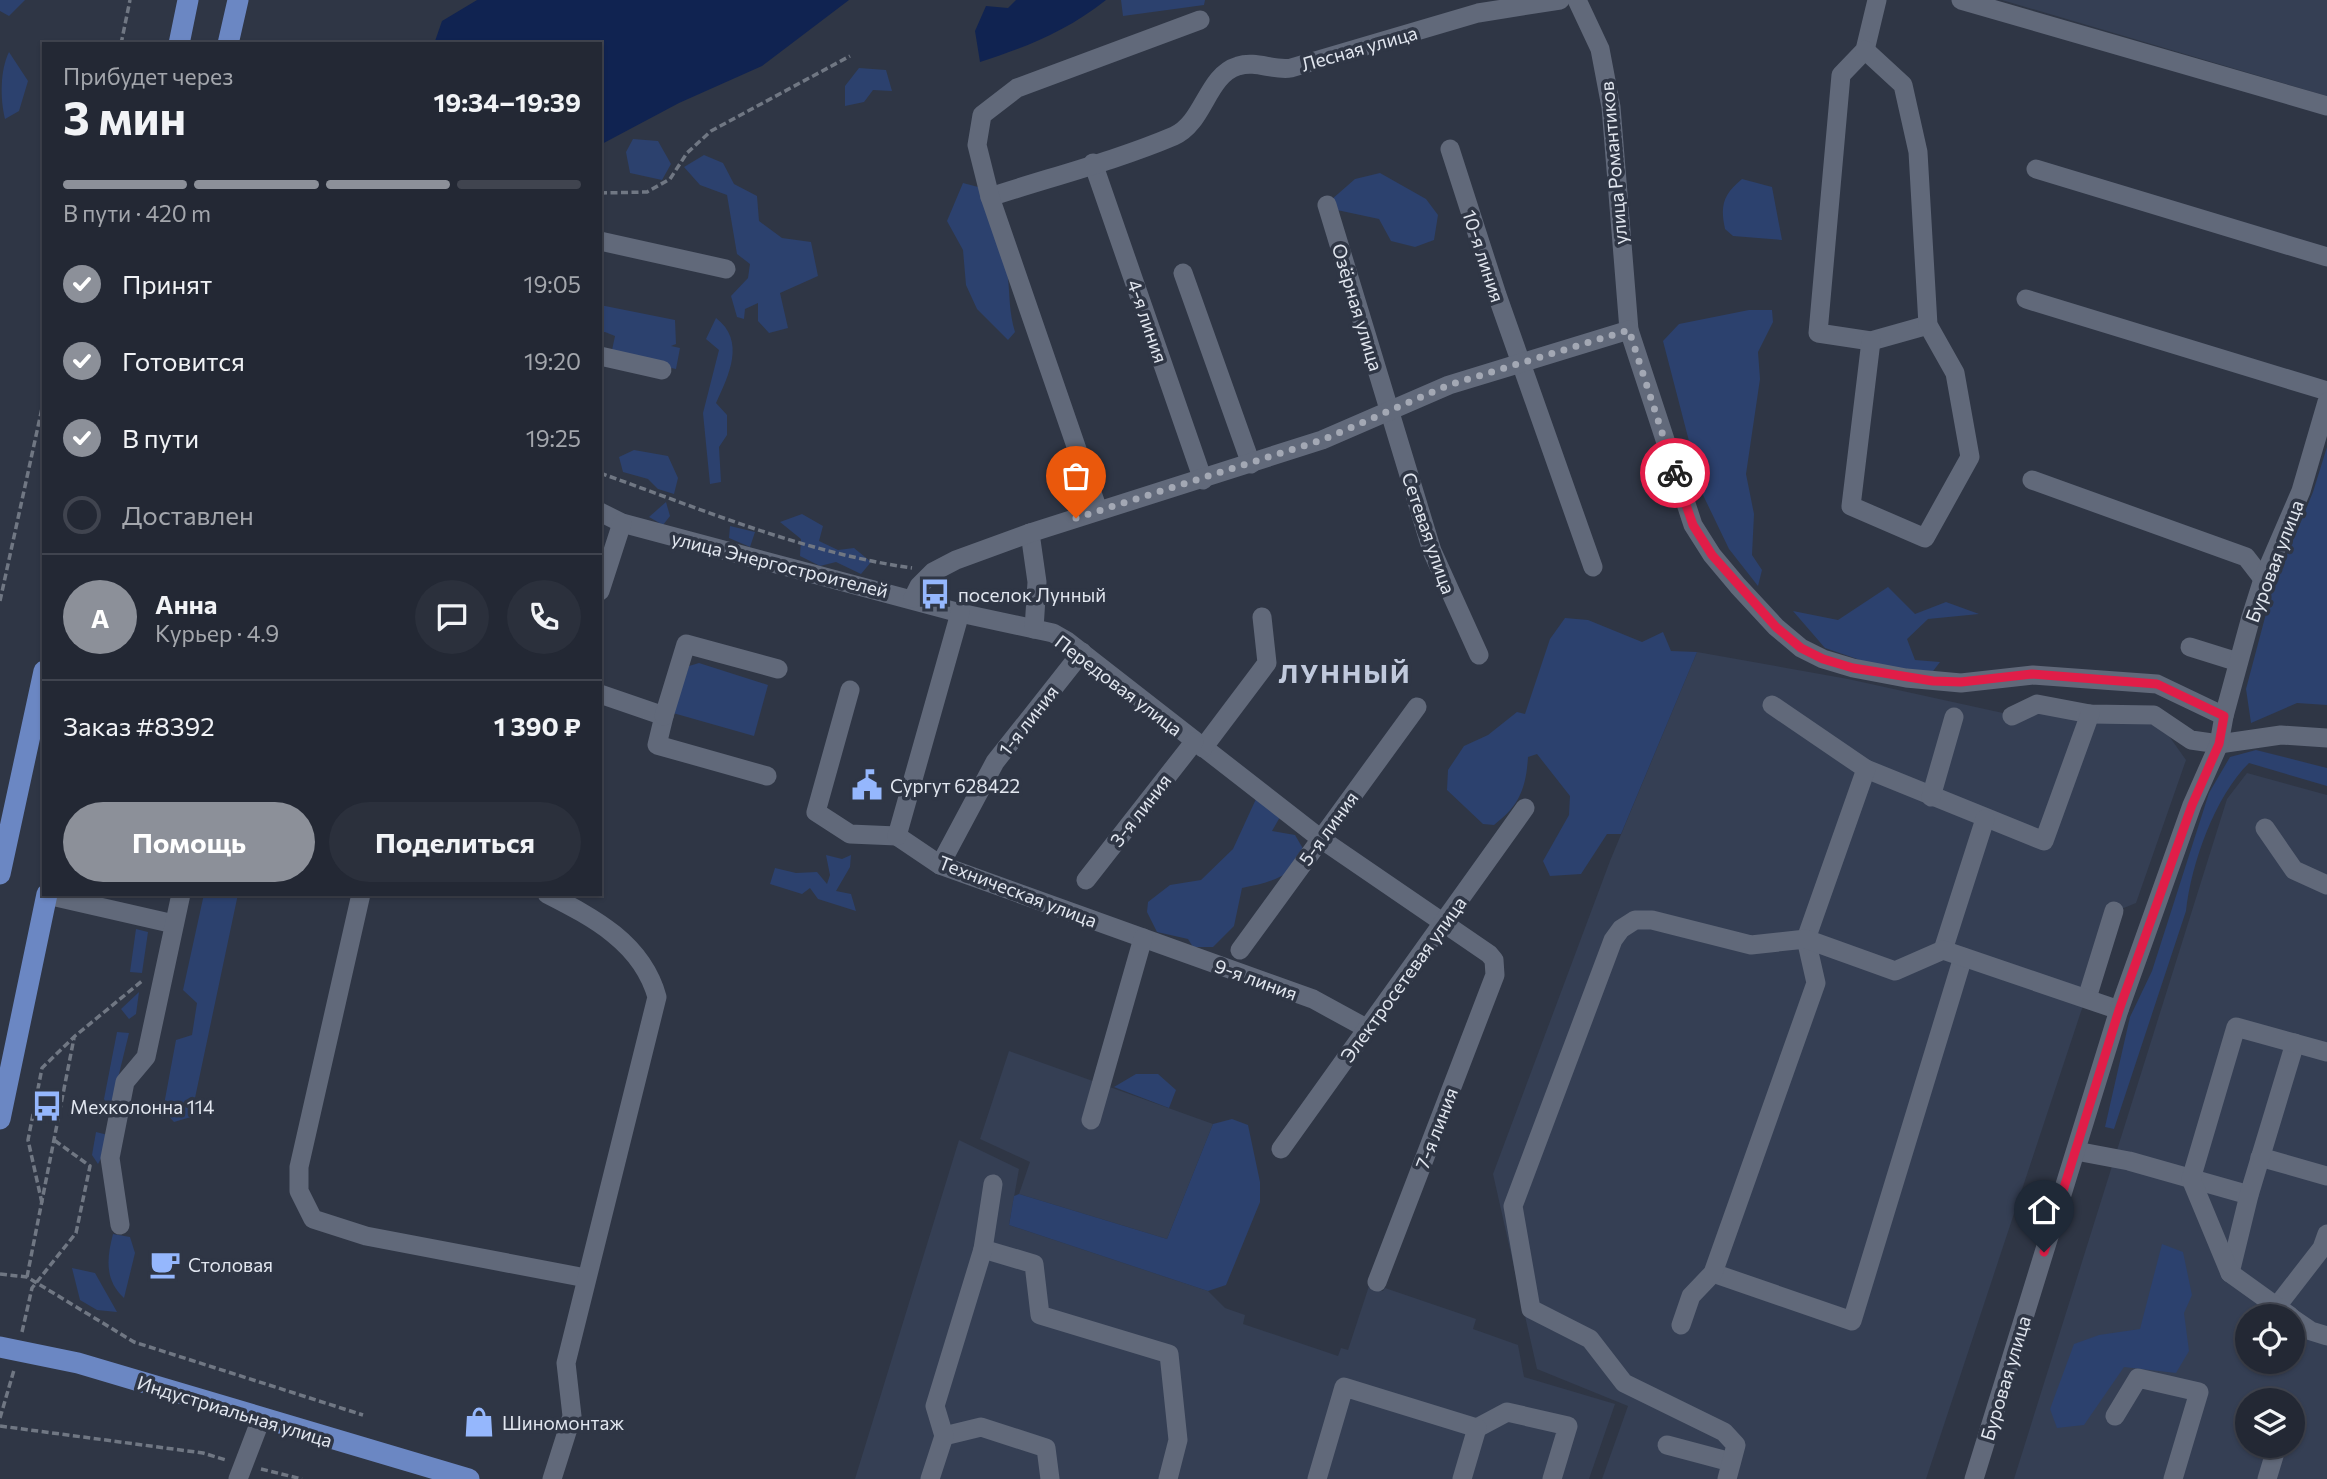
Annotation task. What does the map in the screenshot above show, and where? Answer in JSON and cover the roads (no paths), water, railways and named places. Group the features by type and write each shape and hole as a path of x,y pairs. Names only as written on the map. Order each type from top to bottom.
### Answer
{"main road":[{"path":"179,42 188,0"},
{"path":"228,42 238,0"},
{"path":"0,874 42,680"},
{"path":"0,1119 47,896"},
{"name":"Индустриальная улица","path":"9,1348 78,1363 469,1479"}],"street":[{"name":"Лесная улица","path":"990,197 1185,130 1219,82 1235,66 1248,64 1282,70 1478,13 1560,0"},
{"name":"улица Романтиков","path":"1577,0 1600,49 1611,107 1629,330 1693,525 1712,555 1776,627 1801,648 1853,668 1947,682 2032,674 2157,684 2224,716"},
{"path":"1878,0 1865,50 1841,75 1818,333 1871,341 1928,325"},
{"path":"1961,0 2327,106"},
{"path":"1098,510 990,197 977,145 982,115 1017,88 1200,20"},
{"path":"1865,50 1903,85 1918,152 1928,325 1955,373 1970,457 1925,538 1851,506 1871,341"},
{"name":"10-я линия","path":"1450,149 1521,362"},
{"name":"4-я линия","path":"1093,163 1203,480"},
{"path":"2036,169 2327,257"},
{"name":"Озёрная улица","path":"1327,205 1389,409"},
{"path":"602,242 726,270"},
{"path":"1183,273 1251,464"},
{"path":"2026,299 2327,391"},
{"path":"913,598 919,586 933,572 956,560 1098,510 1203,480 1322,440 1389,409 1521,362 1629,330"},
{"path":"602,356 662,370"},
{"path":"1521,362 1593,567"},
{"name":"Буровая улица","path":"1974,1479 2119,1010 2192,805 2219,744 2238,662 2263,579 2301,491 2327,402"},
{"name":"Сетевая улица","path":"1389,409 1432,551 1479,655"},
{"path":"2032,480 2246,557 2263,579"},
{"name":"улица Энергостроителей","path":"602,513 622,523 913,598 960,613"},
{"path":"602,578 608,541 622,523"},
{"path":"1030,533 1037,582 1034,629"},
{"path":"850,690 816,812 850,834 897,836 960,613"},
{"name":"Передовая улица","path":"960,613 1034,629 1068,640 1199,745"},
{"name":"3-я линия","path":"1086,880 1267,663 1262,617"},
{"path":"767,776 657,745 685,644 778,669"},
{"path":"2190,647 2238,662"},
{"name":"1-я линия","path":"940,864 995,762 1082,652"},
{"path":"602,695 664,716"},
{"path":"2012,716 2037,704 2090,714 2154,715 2192,740 2219,744 2281,735 2327,738"},
{"path":"1772,705 1866,769 2044,841 2090,714"},
{"name":"5-я линия","path":"1240,950 1417,706"},
{"path":"1931,797 1955,717"},
{"path":"1199,745 1321,839 1442,925"},
{"path":"1681,1325 1691,1296 1713,1273 1816,983 1806,939 1866,769"},
{"name":"Электросетевая улица","path":"1281,1149 1525,808"},
{"path":"1943,950 1986,819"},
{"path":"2265,828 2294,870 2327,885"},
{"name":"Техническая улица","path":"897,836 940,864 1143,938"},
{"path":"51,896 174,925"},
{"path":"120,1225 110,1158 125,1082 146,1057 181,896"},
{"path":"361,896 299,1167 299,1191 313,1219 366,1236 586,1278"},
{"path":"551,896 601,921 650,973 657,997 566,1363 572,1416 552,1479"},
{"path":"2087,998 2114,911"},
{"path":"1667,1445 1729,1470 1735,1445 1724,1432 1624,1383 1590,1339 1531,1309 1513,1206 1613,940 1621,929 1635,920 1652,920 1751,945 1806,939 1895,971 1943,950 2119,1010"},
{"name":"7-я линия","path":"1377,1282 1495,975 1494,960 1489,954 1442,925"},
{"path":"1091,1120 1143,938"},
{"name":"9-я линия","path":"1143,938 1313,999 1366,1028"},
{"path":"1713,1273 1852,1321 1964,957"},
{"path":"2274,1304 2230,1273 2191,1179 2236,1027 2327,1052"},
{"path":"2230,1273 2249,1195 2295,1043"},
{"path":"2076,1151 2249,1195"},
{"path":"2260,1157 2327,1176"},
{"path":"930,1479 944,1436 935,1406 983,1249 993,1184"},
{"path":"2292,1304 2327,1234"},
{"path":"983,1249 1034,1264 1041,1315 1169,1354 1178,1440 1168,1479"},
{"path":"2305,1326 2327,1336"},
{"path":"2115,1416 2138,1378 2199,1392 2173,1479"},
{"path":"1317,1479 1344,1387 1477,1428 1507,1412 1568,1426 1552,1479"},
{"path":"241,1472 261,1419"},
{"path":"944,1436 981,1427 1046,1448 1050,1479"},
{"path":"1462,1479 1477,1428"},
{"path":"2267,1479 2273,1458"}],"place":[{"name":"поселок Лунный","path":"935,594"},
{"name":"Сургут 628422","path":"867,785"},
{"name":"Мехколонна 114","path":"47,1106"},
{"name":"Столовая","path":"165,1264"},
{"name":"Шиномонтаж","path":"479,1422"}],"district":[{"name":"ЛУННЫЙ","path":"1345,672"}]}
